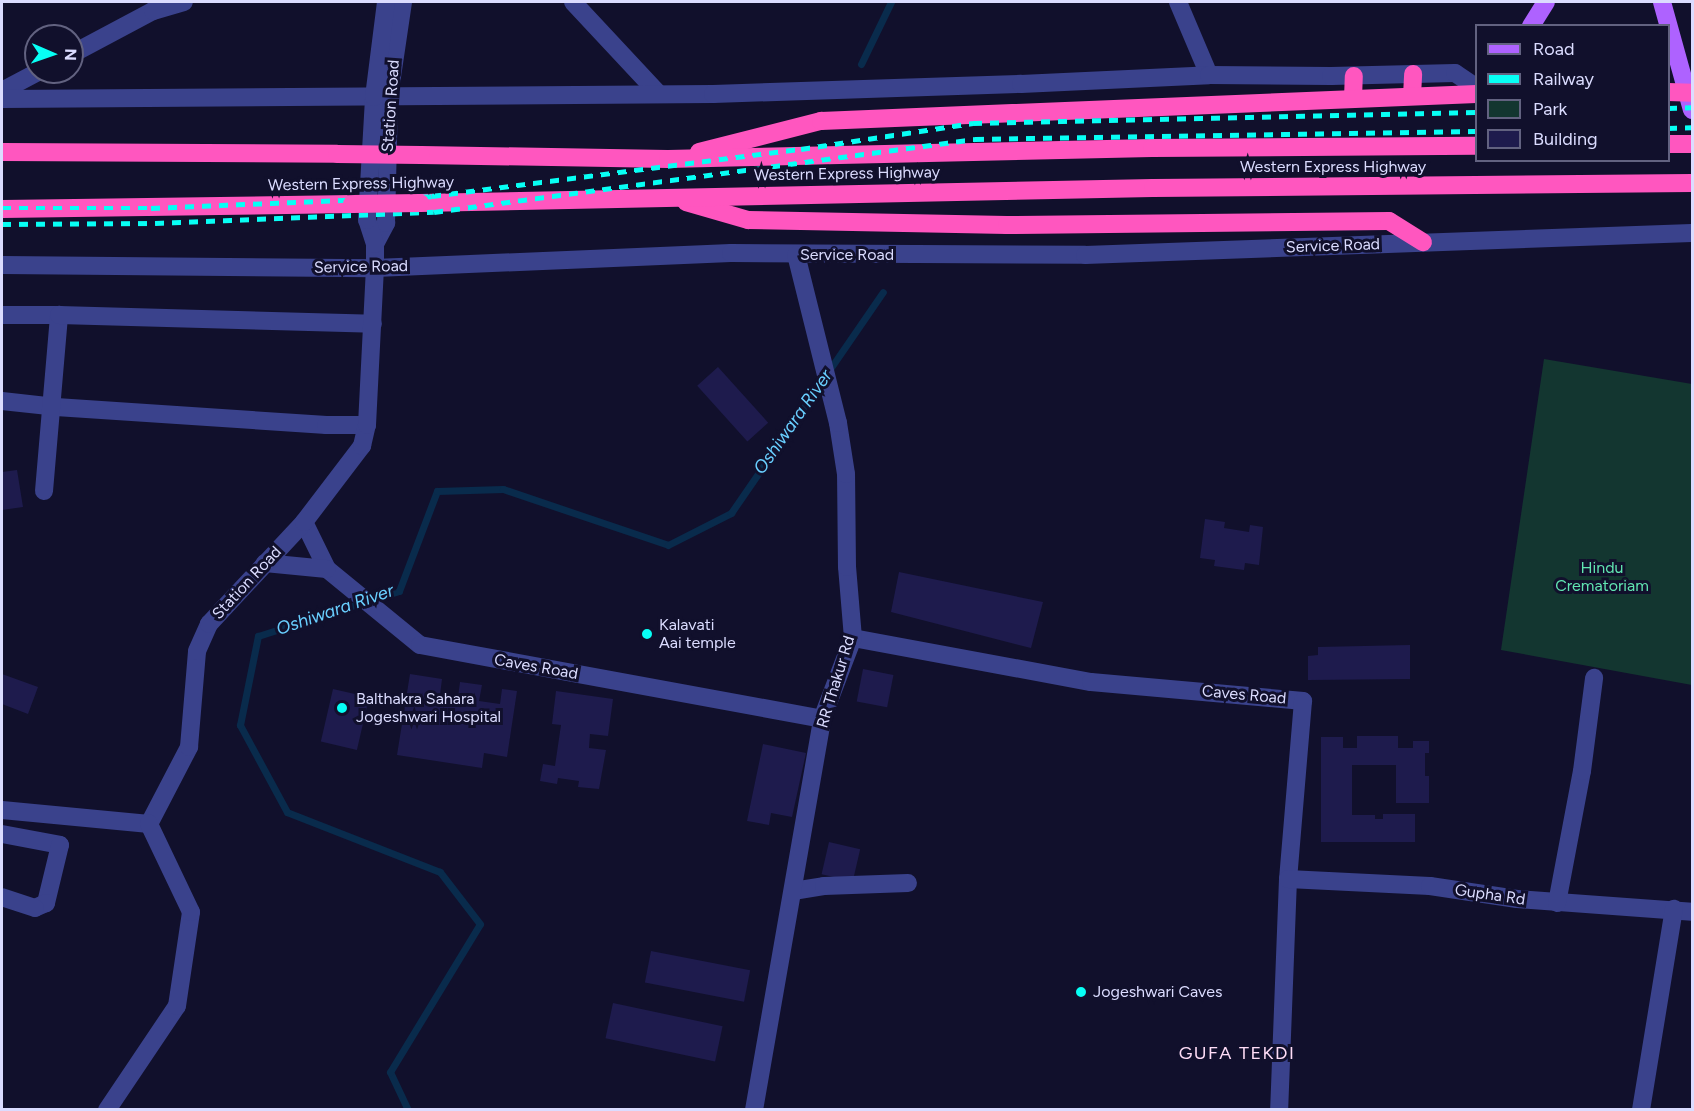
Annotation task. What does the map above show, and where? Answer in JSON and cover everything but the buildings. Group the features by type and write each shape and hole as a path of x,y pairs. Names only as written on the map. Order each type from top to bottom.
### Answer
{"highway":[{"path":"1412,96 1413,74"},
{"path":"1353,99 1354,76"},
{"path":"1670,93 1691,98"},
{"path":"668,159 821,121 1475,94"},
{"path":"1670,144 1692,144"},
{"name":"Western Express Highway","path":"2,152 668,159 1152,148 1475,146"},
{"name":"Western Express Highway","path":"2,209 1153,188 1692,183"},
{"path":"668,197 748,220 1007,225 1389,221 1423,242"}],"main road":[{"path":"1532,24 1546,2"},
{"path":"1662,2 1669,24"},
{"path":"1670,28 1691,98"}],"street":[{"path":"84,48 153,11 184,2"},
{"name":"Station Road","path":"149,824 189,747 197,651 209,624 304,522 362,446 367,425 375,244 386,223 381,97 386,2"},
{"name":"Station Road","path":"381,97 403,2"},
{"path":"573,2 658,93"},
{"path":"1178,2 1209,75"},
{"path":"2,99 658,93 1009,85 1209,75 1354,76 1455,73 1475,86"},
{"path":"2,91 24,79"},
{"name":"Service Road","path":"2,265 375,268 731,253 1085,255 1692,232"},
{"name":"RR Thakur Rd","path":"754,1110 822,719 853,638 847,567 846,474 838,423 796,255"},
{"path":"2,315 373,324"},
{"path":"44,491 59,315"},
{"path":"2,401 50,407 326,425 367,425"},
{"name":"Caves Road","path":"304,522 327,570 420,645 822,719"},
{"path":"265,563 327,570"},
{"name":"Caves Road","path":"853,638 1091,682 1303,701 1288,879 1279,1110"},
{"path":"1557,903 1582,771 1594,678"},
{"path":"2,810 149,824 191,912 177,1006 106,1110"},
{"path":"2,897 35,908 46,903 65,817"},
{"path":"2,834 60,845"},
{"name":"Gupha Rd","path":"1288,879 1430,886 1557,903 1692,912"},
{"path":"793,891 824,886 908,884"},
{"path":"1641,1110 1674,909"}],"green space":[{"name":"Hindu Crematoriam","path":"1544,359 1692,384 1692,685 1501,650"}],"waterway":[{"name":"Oshiwara River","path":"861,64 891,2"},
{"name":"Oshiwara River","path":"408,1110 390,1072 480,924 440,872 287,812 240,725 258,636 399,591 437,491 503,489 668,545 731,513 883,292"}],"railway":[{"path":"1670,108 1692,107"},
{"path":"2,208 151,208 432,196 801,149 973,123 1475,112"},
{"path":"1670,128 1692,127"},
{"path":"2,224 155,223 434,212 975,139 1475,131"}],"place":[{"name":"Kalavati Aai temple","path":"647,634"},
{"name":"Balthakra Sahara Jogeshwari Hospital","path":"342,708"},
{"name":"Jogeshwari Caves","path":"1081,992"}],"district":[{"name":"GUFA TEKDI","path":"1237,1053"}]}
